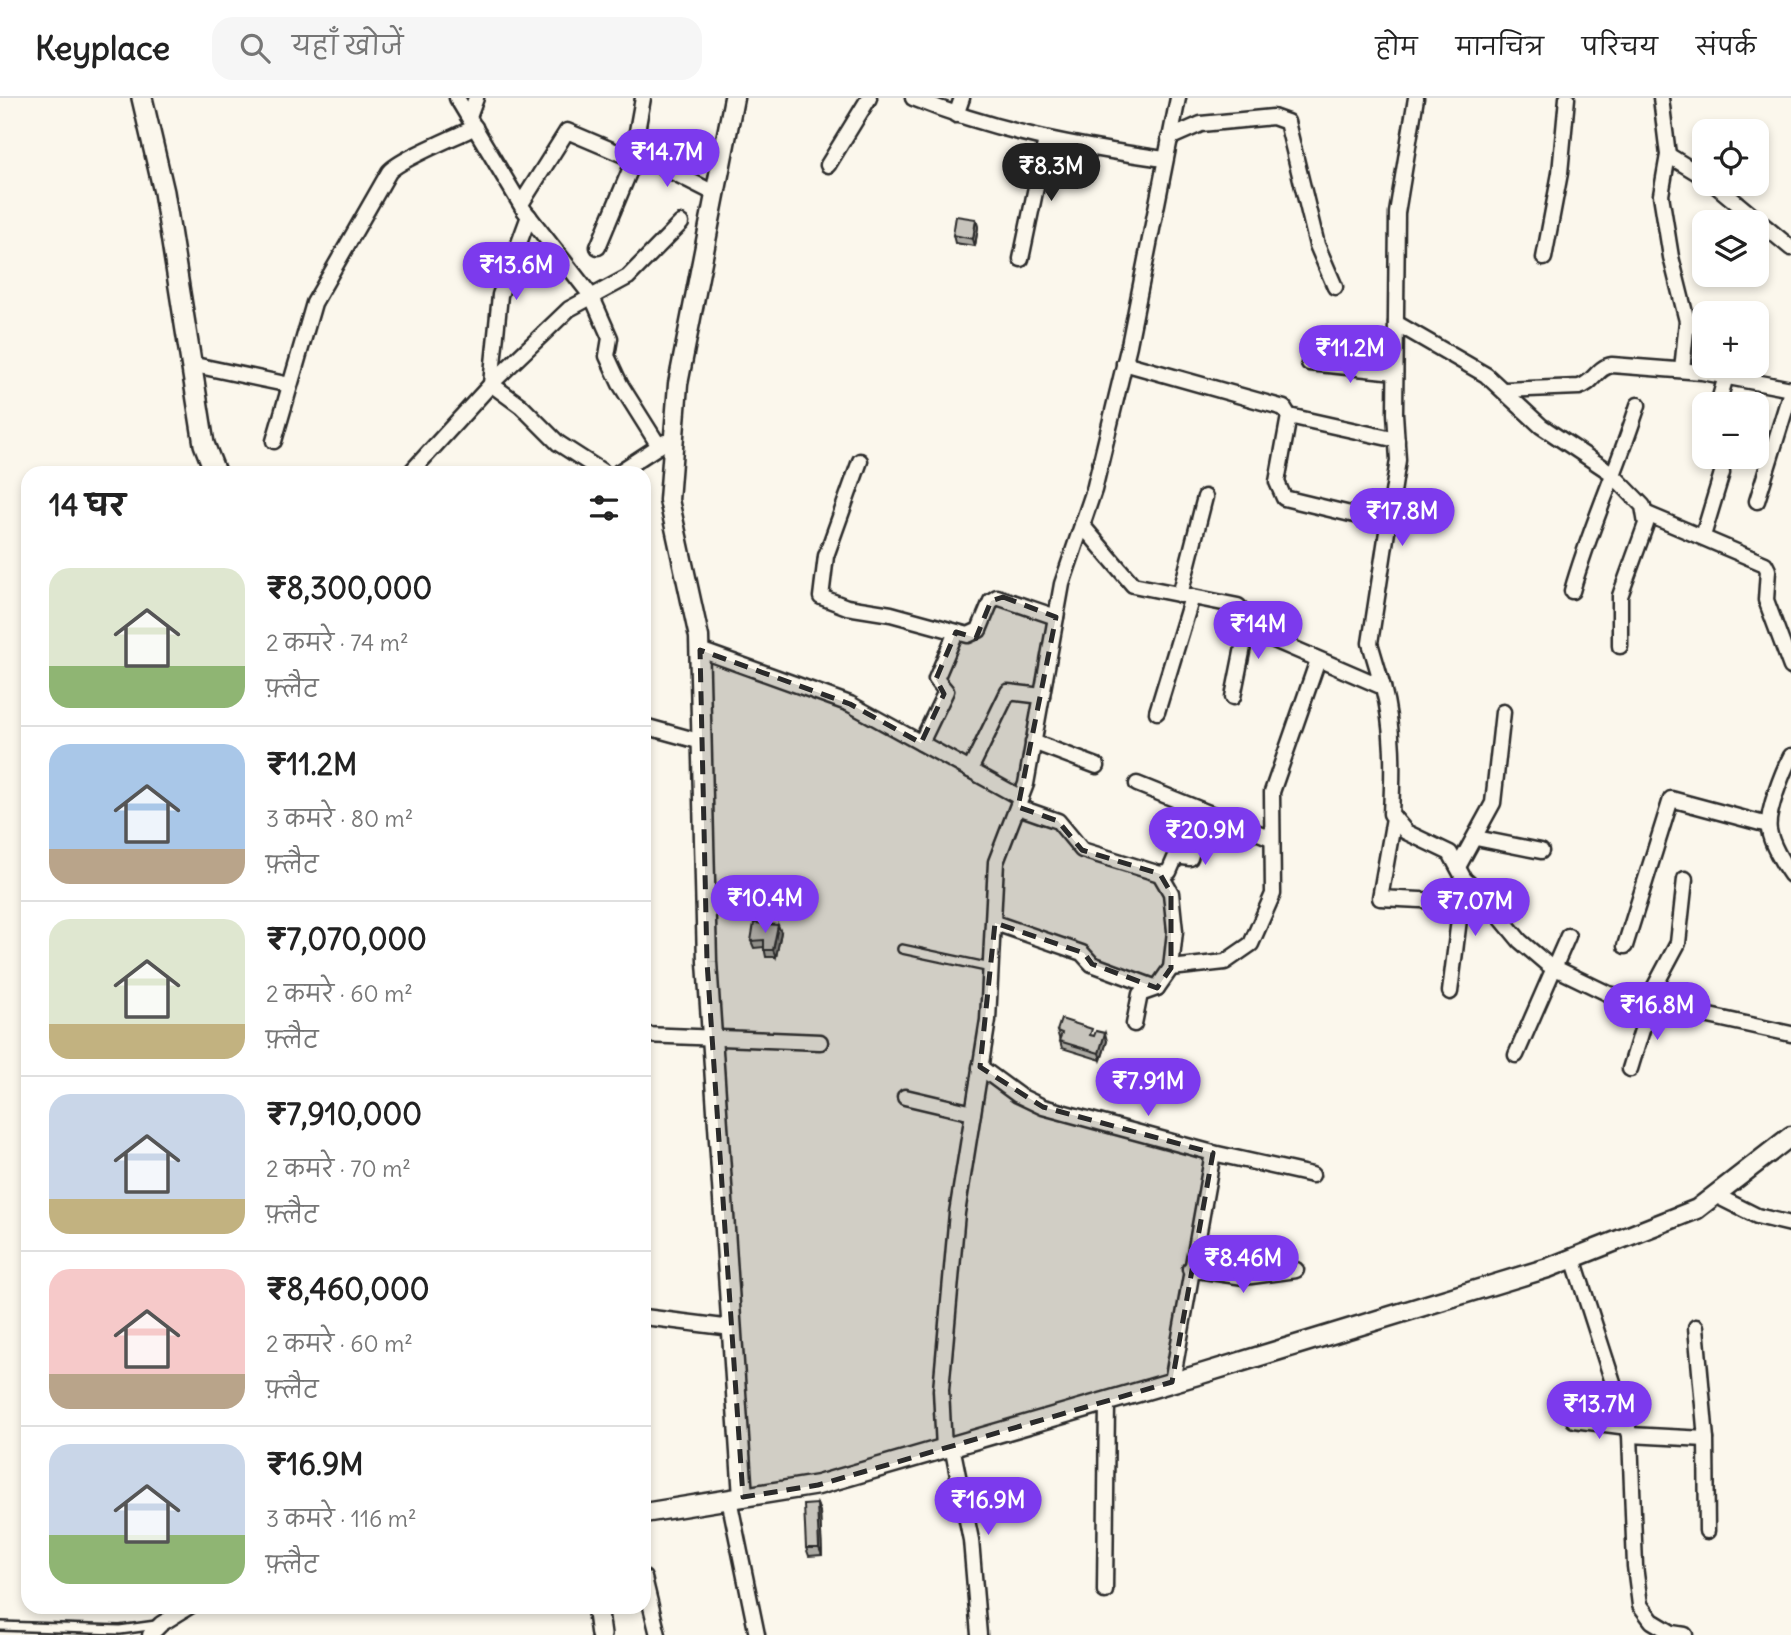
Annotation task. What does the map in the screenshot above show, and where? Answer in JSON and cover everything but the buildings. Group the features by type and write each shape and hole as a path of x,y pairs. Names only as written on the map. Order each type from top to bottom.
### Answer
{"main road":[{"path":"142,98 164,192 204,444 213,466"},
{"path":"598,1614 601,1635"}],"street":[{"path":"457,98 525,210 593,296 610,338 607,356 620,384 666,441"},
{"path":"274,441 317,294 353,238 389,172 401,161 427,152 472,122 476,98"},
{"path":"598,247 634,156 643,98"},
{"path":"734,98 666,441 669,500 700,650 712,1039 732,1328 736,1498 757,1635"},
{"path":"828,166 869,98"},
{"path":"913,98 931,101 956,115 1076,147 1164,159"},
{"path":"956,115 961,98"},
{"path":"979,1635 971,1540 948,1448 941,1390 957,1213 980,1067 992,968 996,862 1019,802 1033,742 1062,584 1094,490 1124,363 1178,98"},
{"path":"1416,98 1397,213 1395,372 1398,460 1370,643 1390,716 1393,775 1391,814 1406,832 1450,853 1461,874 1520,941 1555,968 1609,994 1791,1034"},
{"path":"1544,258 1560,173 1567,98"},
{"path":"1661,98 1668,155 1661,195 1671,257 1687,321 1682,370"},
{"path":"1169,138 1201,124 1273,117 1287,122 1317,245 1335,287"},
{"path":"491,384 500,295 525,210 567,131 634,156 716,194"},
{"path":"1021,259 1046,139"},
{"path":"1668,155 1692,170"},
{"path":"1728,196 1791,248"},
{"path":"416,466 491,384 569,309 628,276 681,223"},
{"path":"1396,323 1466,362 1505,390 1541,426 1615,477 1647,514 1765,564 1768,570 1766,600 1791,667"},
{"path":"1124,363 1284,408 1289,415 1396,440"},
{"path":"1309,363 1395,372"},
{"path":"190,365 290,386"},
{"path":"1505,390 1585,386 1601,369 1612,365 1692,371"},
{"path":"1735,378 1791,390 1757,501"},
{"path":"491,384 522,407 558,443 594,466"},
{"path":"1572,591 1590,530 1615,477 1638,405"},
{"path":"1289,415 1277,482 1284,498 1388,523"},
{"path":"628,466 666,441"},
{"path":"860,461 825,556 821,597 847,607 891,614 975,635 991,601 997,597 1056,617"},
{"path":"1703,536 1723,473"},
{"path":"1157,712 1186,596 1205,497"},
{"path":"1620,646 1620,596 1647,514"},
{"path":"1082,525 1133,585 1238,606 1267,637 1383,687"},
{"path":"1233,697 1248,617"},
{"path":"921,743 946,691 936,679 956,632"},
{"path":"700,650 850,704 970,770 1019,802 1058,821 1076,847 1082,850 1160,874 1169,872 1176,856 1190,858 1204,812"},
{"path":"1171,968 1225,962 1248,949 1272,900 1272,792 1318,660"},
{"path":"970,770 1008,692 1042,696"},
{"path":"1450,992 1461,902 1461,874 1494,797 1503,712"},
{"path":"651,728 702,742"},
{"path":"1033,742 1097,766"},
{"path":"1791,756 1782,775 1768,825 1770,835 1791,875"},
{"path":"1136,784 1271,838"},
{"path":"1625,946 1671,799 1768,825"},
{"path":"1394,818 1380,898 1461,902"},
{"path":"1476,838 1541,851"},
{"path":"1134,1024 1138,997 1157,988 1171,968 1175,931 1171,893 1160,874"},
{"path":"1630,1069 1648,1003 1678,943 1685,879"},
{"path":"995,923 1082,953 1092,964 1157,988"},
{"path":"1516,1055 1568,936"},
{"path":"651,1035 820,1042"},
{"path":"980,1067 1018,1095 1043,1107 1213,1153 1311,1175"},
{"path":"905,1097 973,1113"},
{"path":"651,1512 818,1485 1172,1382 1573,1258 1697,1209 1791,1136"},
{"path":"1172,1382 1190,1269 1213,1153"},
{"path":"1715,1195 1762,1218 1791,1224"},
{"path":"1573,1258 1629,1431 1635,1566 1640,1605 1652,1621 1672,1633 1685,1635"},
{"path":"1190,1269 1244,1277 1296,1270"},
{"path":"651,1318 732,1328"},
{"path":"1696,1327 1706,1439 1707,1531"},
{"path":"1105,1591 1107,1401"},
{"path":"1574,1420 1629,1431 1706,1439"},
{"path":"651,1606 658,1635"},
{"path":"150,1635 161,1623 176,1614"}],"lane":[{"path":"902,949 992,968"},
{"path":"0,1626 120,1630 161,1623"}],"highlighted area":[{"path":"1003,597 1056,617 1018,807 1058,821 1082,850 1160,874 1171,893 1171,968 1157,988 1092,964 1084,953 995,923 980,1067 1043,1107 1213,1153 1172,1382 818,1485 743,1497 707,962 700,650 850,704 921,743 944,694 936,679 956,632 976,638 991,601"}]}
